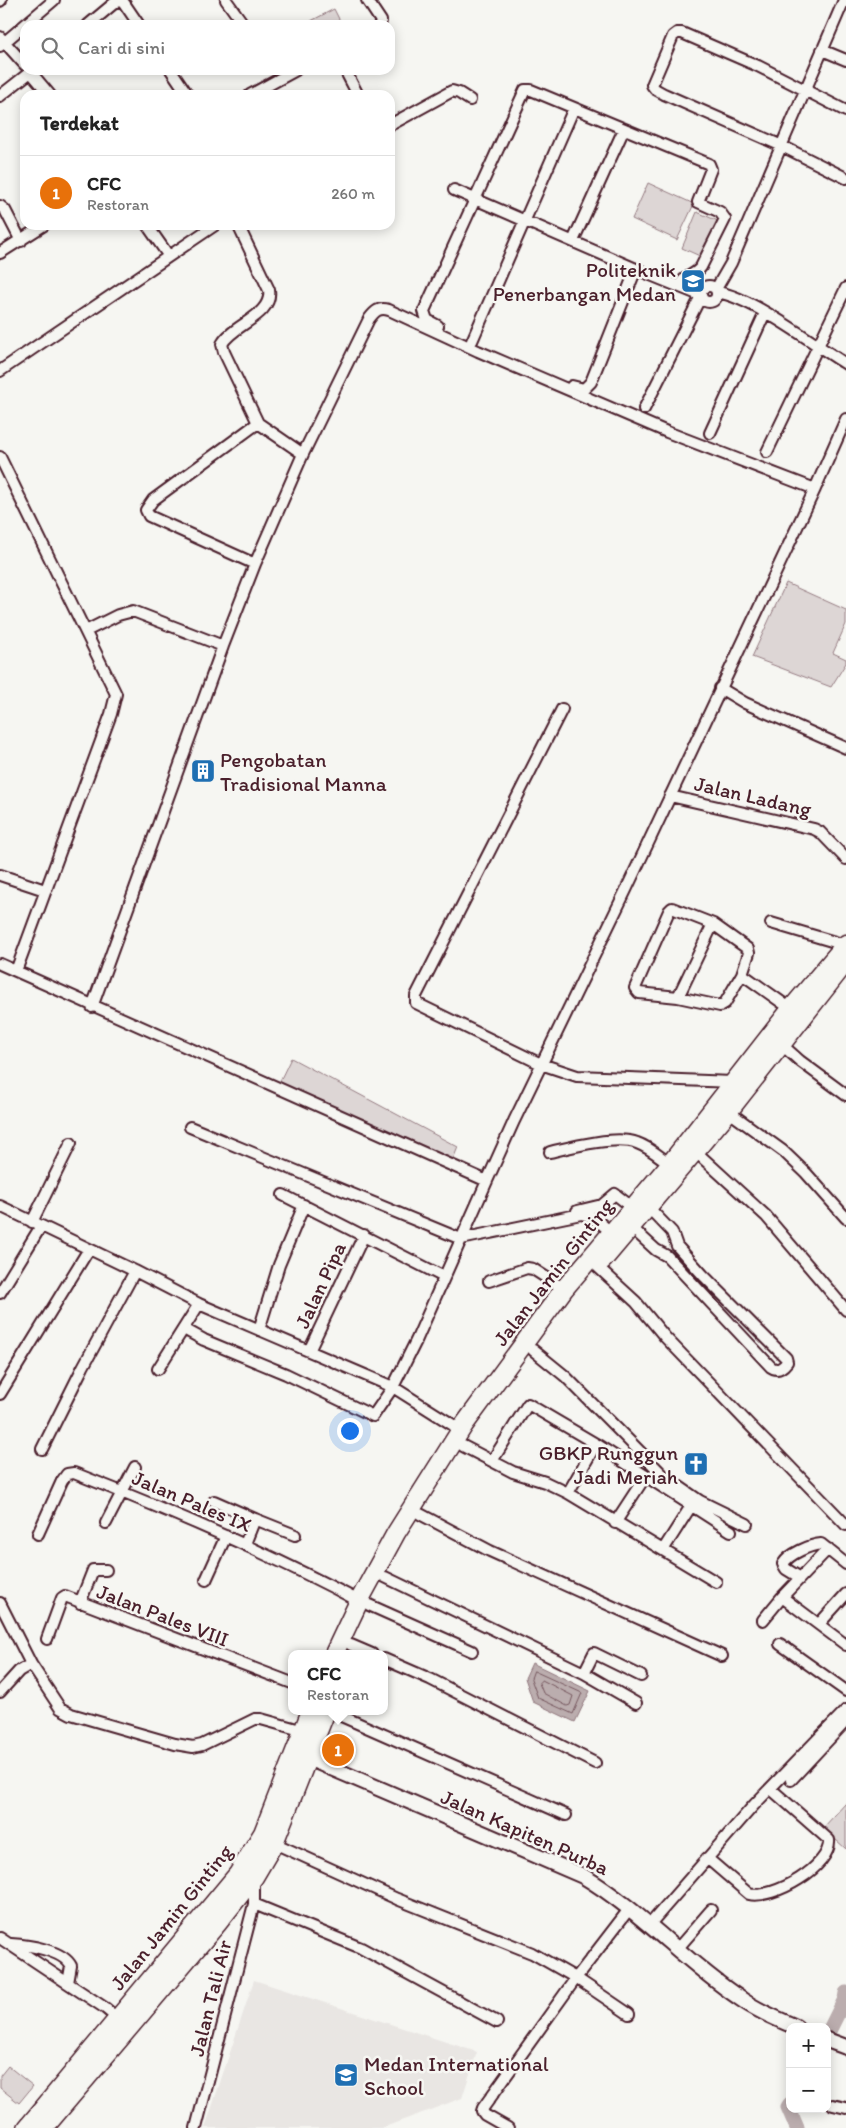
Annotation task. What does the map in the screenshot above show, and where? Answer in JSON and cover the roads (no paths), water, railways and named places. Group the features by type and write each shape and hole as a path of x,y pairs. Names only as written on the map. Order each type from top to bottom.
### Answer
{"highway":[{"name":"Jalan Jamin Ginting","path":"336,1650 364,1603 396,1533 564,1289 612,1232 641,1208 695,1151 723,1107 733,1082 791,1009 846,950"},
{"name":"Jalan Jamin Ginting","path":"349,1649 364,1603 385,1578 465,1433 533,1350 569,1301 632,1228 641,1208 670,1164 781,1044 846,950"},
{"name":"Jalan Jamin Ginting","path":"44,2128 217,1924 254,1877 274,1843 301,1756 304,1731 310,1715"},
{"name":"Jalan Jamin Ginting","path":"27,2128 238,1874 262,1833 324,1715"}],"street":[{"path":"29,20 54,0"},
{"path":"94,20 120,0 135,20"},
{"path":"226,0 240,20"},
{"path":"368,0 378,20"},
{"path":"454,190 636,269 701,295 705,301 712,302 717,297 717,291 806,92 844,0"},
{"path":"20,27 2,41 20,59"},
{"path":"846,111 758,66 682,33 677,33 673,36 652,86 846,178"},
{"path":"822,50 846,60"},
{"path":"0,96 23,75"},
{"path":"35,75 46,90"},
{"path":"174,75 185,90"},
{"path":"260,90 277,75"},
{"path":"348,75 355,90"},
{"path":"636,269 591,382 584,389 576,388 427,320 423,313 525,90 531,90 709,164 711,167 698,202 720,212 725,219 701,267 698,271 685,277 679,286"},
{"path":"395,122 452,91 470,100"},
{"path":"472,341 526,222 574,108"},
{"path":"574,242 624,129"},
{"path":"0,206 5,210 21,241"},
{"path":"0,253 37,230"},
{"path":"150,230 168,255"},
{"path":"0,371 207,230"},
{"path":"240,230 269,290 270,297 265,308 226,336 222,344 258,423 303,454"},
{"path":"767,452 846,288"},
{"path":"717,291 734,297 765,313 846,364"},
{"path":"644,409 701,295"},
{"path":"92,1006 223,646 255,564 303,454 369,319 375,311 382,308 667,432 815,489"},
{"path":"710,433 765,313"},
{"path":"184,1329 204,1340 286,1374 370,1416 376,1414 393,1387 416,1341 541,1064 670,796 815,489 846,419"},
{"path":"255,564 148,516 146,510 153,500 258,423"},
{"path":"0,458 112,682 116,694 116,701 16,971"},
{"path":"86,631 118,615 133,611 223,646"},
{"path":"720,688 745,703 846,748"},
{"path":"562,709 415,999 418,1005 541,1064 577,1076 733,1082"},
{"name":"Jalan Ladang","path":"670,796 814,829 820,832 846,860"},
{"path":"0,875 45,890"},
{"path":"672,908 677,909 713,924 749,949 742,974 726,1003 721,1006 678,997 639,993 635,988 668,911 672,908"},
{"path":"771,923 846,950"},
{"path":"678,997 713,924"},
{"path":"0,964 487,1182"},
{"path":"742,974 791,1009"},
{"path":"781,1044 800,1061 846,1095"},
{"path":"723,1107 783,1151 806,1173 846,1218"},
{"path":"190,1127 462,1236 582,1214 593,1217 612,1232"},
{"path":"550,1152 613,1140 628,1140 640,1143 670,1164"},
{"path":"0,1293 36,1224 71,1143"},
{"path":"695,1151 766,1216 846,1310"},
{"path":"462,1236 600,1206 615,1194 641,1208 672,1232 677,1246 787,1360 782,1368 771,1367 667,1256 656,1250 632,1228"},
{"path":"283,1195 444,1277"},
{"path":"259,1330 278,1265 304,1205"},
{"path":"0,1206 199,1304 393,1387 465,1433 492,1461 513,1472 545,1482 568,1493 716,1582"},
{"name":"Jalan Pipa","path":"310,1351 364,1235"},
{"path":"667,1256 677,1246"},
{"path":"0,1394 90,1249"},
{"path":"598,1266 636,1302 671,1343 846,1525"},
{"path":"489,1281 527,1268 533,1269 564,1289"},
{"path":"42,1449 82,1367 135,1271"},
{"path":"694,1284 703,1274"},
{"path":"713,1304 722,1294"},
{"path":"158,1369 199,1304"},
{"path":"733,1326 744,1316"},
{"path":"752,1346 764,1335"},
{"path":"533,1350 564,1376 664,1476 700,1501 747,1524"},
{"path":"492,1461 528,1404 596,1444 731,1531"},
{"path":"568,1493 596,1444"},
{"path":"106,1523 135,1467"},
{"name":"Jalan Pales IX","path":"38,1534 56,1493 67,1474 74,1473 300,1569 364,1603 472,1651"},
{"path":"615,1522 645,1477"},
{"path":"214,1501 255,1520 295,1535"},
{"path":"663,1550 691,1506"},
{"path":"420,1514 490,1551 722,1656"},
{"path":"244,1544 255,1520"},
{"path":"206,1580 226,1536"},
{"path":"799,1578 786,1569 783,1564 815,1544 821,1544 846,1564"},
{"path":"763,1620 799,1578 828,1549"},
{"path":"80,1603 93,1570 106,1570"},
{"path":"385,1578 584,1673 636,1703"},
{"path":"819,1624 846,1594"},
{"name":"Jalan Pales VIII","path":"47,1639 62,1598 65,1596 288,1681"},
{"path":"782,1597 846,1645"},
{"path":"0,1603 31,1664 60,1708 71,1714 175,1744 193,1747 202,1745 255,1719 262,1719 304,1731"},
{"path":"780,1644 846,1691"},
{"path":"584,1673 594,1653 641,1676"},
{"path":"388,1661 430,1679 596,1763"},
{"path":"0,1692 19,1671 31,1664"},
{"path":"650,1924 707,1858 846,1710"},
{"path":"339,1715 566,1815"},
{"path":"791,1780 846,1721"},
{"name":"Jalan Kapiten Purba","path":"301,1756 583,1876 608,1891 630,1908 738,1997 760,2011 787,2023"},
{"path":"707,1858 749,1894 758,1896 785,1887 804,1877 825,1855 830,1846 829,1840 771,1789"},
{"path":"274,1843 397,1899 524,1949 576,1978 629,2014"},
{"name":"Jalan Tali Air","path":"196,2128 254,1904 254,1877"},
{"path":"254,1904 361,1948 497,2022"},
{"path":"508,2128 485,2116 482,2111 483,2108 576,1978 630,1908"},
{"path":"678,1948 711,1910"},
{"path":"0,1938 117,2018"},
{"path":"10,1944 36,1947 64,1958 71,1966 68,1983"},
{"path":"831,2041 844,2046"},
{"path":"833,2105 846,2108"}],"water":[{"path":"532,1663 590,1691 575,1722 533,1702 525,1678"}],"waterway":[{"path":"831,2027 845,1999 846,1993"},
{"path":"791,2113 797,2128"}],"place":[{"name":"Politeknik Penerbangan Medan","path":"693,281"},
{"name":"Pengobatan Tradisional Manna","path":"203,771"},
{"name":"GBKP Runggun Jadi Meriah","path":"696,1464"},
{"name":"CFC","path":"338,1750"},
{"name":"Medan International School","path":"346,2075"}]}
